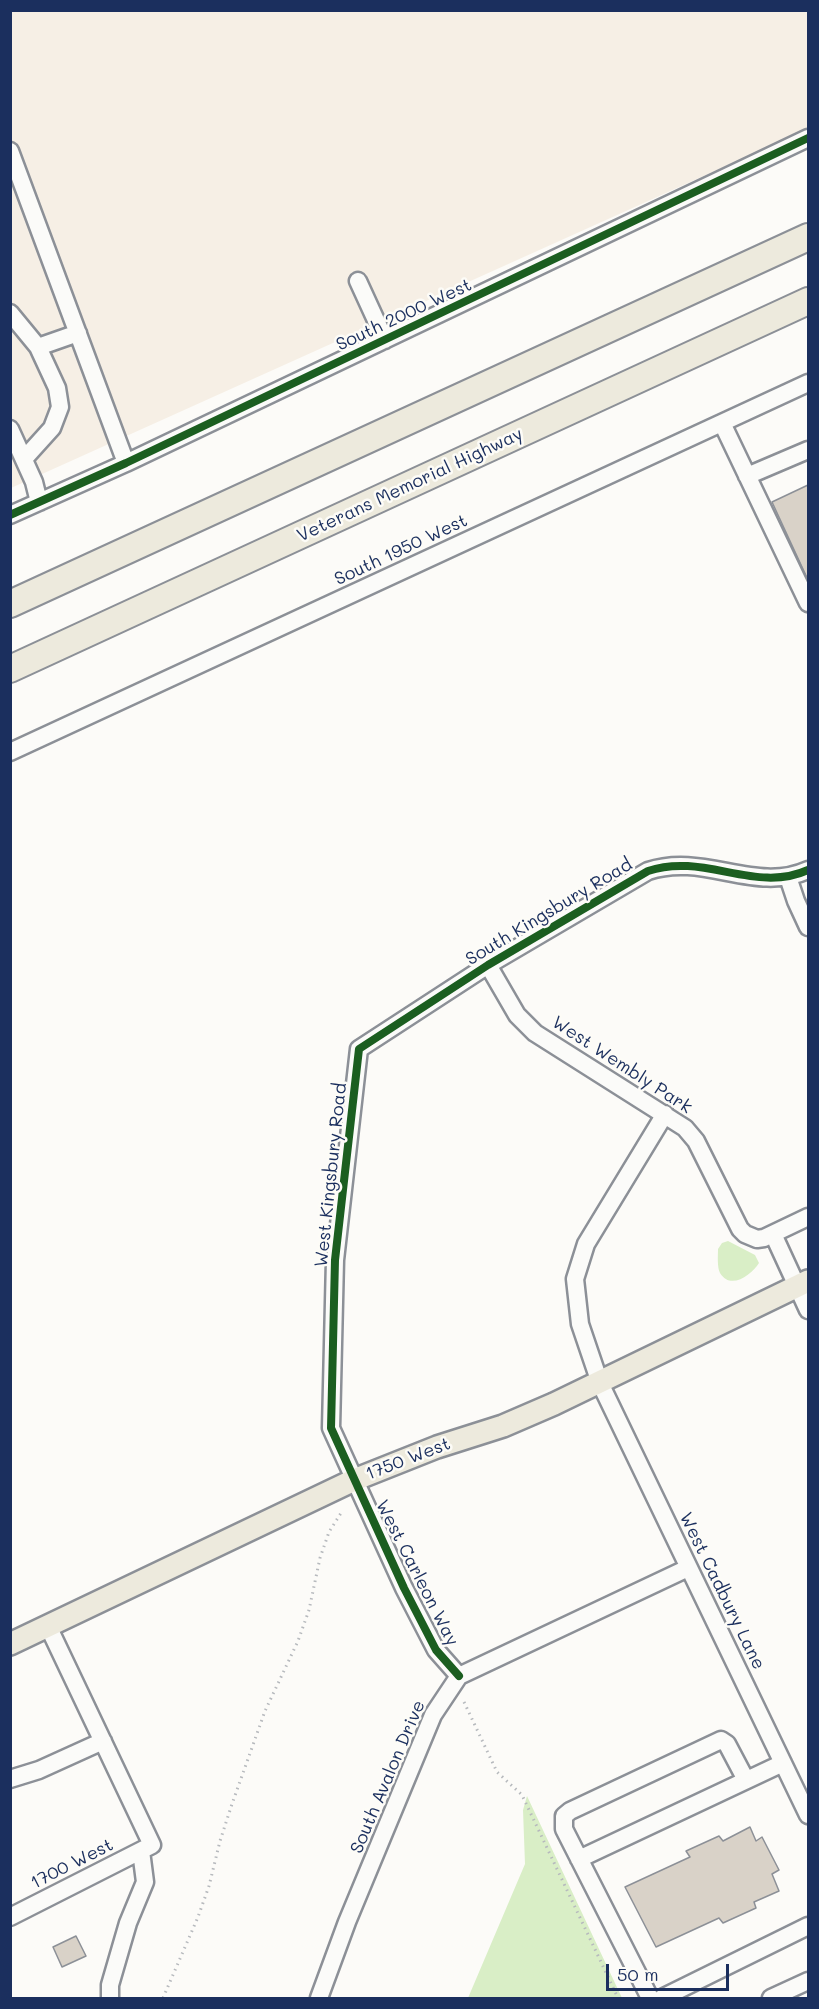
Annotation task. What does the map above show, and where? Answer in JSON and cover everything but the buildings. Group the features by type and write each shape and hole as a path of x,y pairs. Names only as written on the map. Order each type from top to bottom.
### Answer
{"highway":[{"path":"10,604 808,237"},
{"name":"Veterans Memorial Highway","path":"10,669 808,301"}],"main road":[{"name":"1750 West","path":"10,1644 354,1480 437,1448 503,1426 600,1383 803,1283"}],"street":[{"name":"South 2000 West","path":"10,515 126,463 808,138"},
{"path":"10,151 126,463"},
{"path":"358,281 385,340"},
{"path":"12,319 31,336 38,347 57,388 60,407 52,428 24,459"},
{"path":"38,347 78,333"},
{"name":"South 1950 West","path":"10,752 808,383"},
{"path":"722,423 808,603"},
{"path":"10,429 34,482 39,502"},
{"path":"747,476 808,450"},
{"name":"South Kingsbury Road","path":"359,1048 488,965 630,880 662,866 689,865 756,877 788,877 808,870"},
{"path":"788,877 808,927"},
{"name":"West Wembly Park","path":"488,965 517,1015 530,1029 686,1128 696,1141 735,1221 745,1234 757,1239 773,1234"},
{"name":"West Kingsbury Road","path":"354,1480 331,1428 336,1260 359,1048"},
{"name":"West Cadbury Lane","path":"665,1114 586,1244 575,1279 580,1324 600,1383 808,1815"},
{"path":"808,1217 773,1234 803,1283 808,1310"},
{"name":"West Carleon Way","path":"354,1480 404,1588 436,1650 459,1676"},
{"path":"459,1676 688,1568"},
{"path":"48,1626 103,1741 146,1848 145,1882 128,1923 110,1985 110,1998"},
{"name":"South Avalon Drive","path":"319,1998 343,1932 433,1715 459,1676"},
{"path":"650,1998 564,1829 564,1816 570,1811 721,1740 727,1744 746,1780"},
{"path":"10,1779 39,1770 103,1741"},
{"path":"579,1858 783,1763"},
{"name":"1700 West","path":"10,1917 146,1848"},
{"path":"663,1998 808,1926"},
{"path":"771,1998 808,1981"}],"path":[{"path":"163,1998 198,1917 232,1804 265,1711 309,1610 320,1558 329,1532 341,1513"},
{"path":"464,1702 496,1772 522,1795 618,1998"}],"shaded area":[{"path":"10,11 808,11 808,129 11,488"}],"green space":[{"path":"728,1241 755,1255 759,1263 752,1272 735,1281 725,1278 718,1268 718,1249 722,1243"},
{"path":"527,1796 622,1998 468,1998 525,1864 523,1810"}],"cycle path":[{"path":"10,515 126,463 808,138"},
{"path":"459,1676 436,1650 404,1588 331,1428 335,1260 359,1049 488,965 648,871 669,866 689,866 769,878 788,876 808,870"}]}
